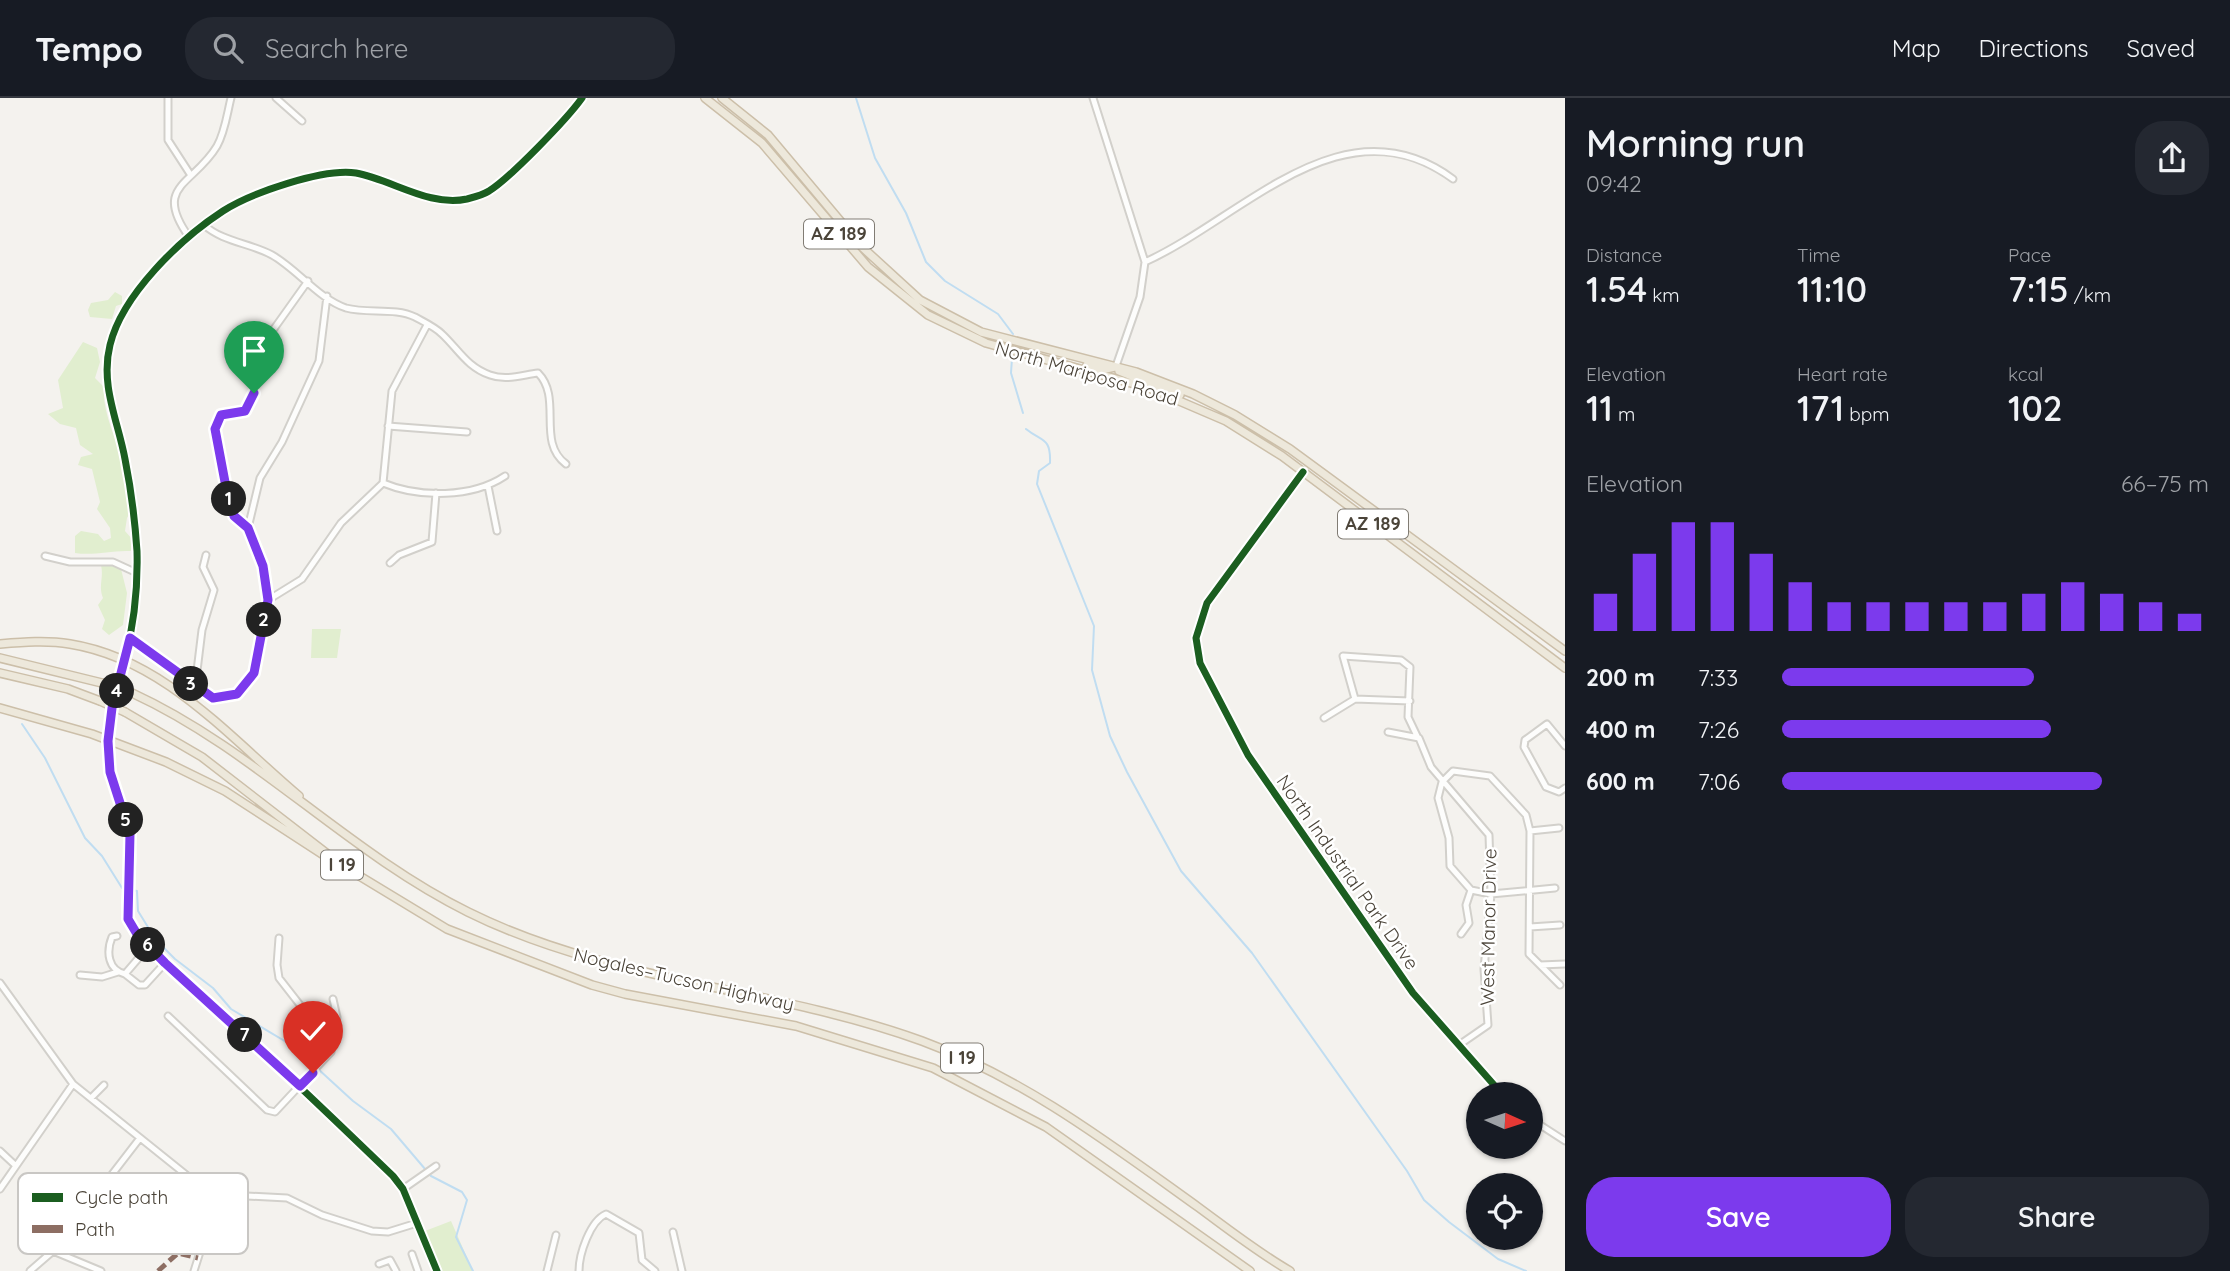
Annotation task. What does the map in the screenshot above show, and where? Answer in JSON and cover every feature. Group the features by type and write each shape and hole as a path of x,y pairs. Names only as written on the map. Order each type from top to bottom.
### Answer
{"highway":[{"name":"North Mariposa Road","path":"705,98 764,145 868,267 901,297 940,323 1010,350 1032,351 1116,366 1181,389 1242,419 1290,449 1565,651"},
{"name":"North Mariposa Road","path":"724,100 777,145 874,260 905,288 948,317 988,334 1032,351 1164,393 1238,428 1303,472 1565,668"},
{"path":"714,104 722,105 724,100"},
{"path":"764,145 777,145"},
{"path":"816,205 821,208 829,206"},
{"path":"1116,366 1122,373 1186,397 1238,428"},
{"path":"1242,419 1297,462 1303,472 1315,474 1374,512"},
{"path":"1521,619 1565,657"},
{"path":"0,644 70,643 125,659 157,676 342,833"},
{"name":"Nogales–Tucson Highway","path":"0,658 43,666 132,693 199,730 424,889 539,943 628,970 840,1014 925,1042 1006,1078 1074,1118 1290,1271"},
{"name":"Nogales–Tucson Highway","path":"0,673 68,690 125,712 202,757 343,866 447,929 592,985 625,994 796,1026 905,1058 951,1076 1079,1147 1250,1271"},
{"path":"0,708 166,762 225,791 330,861 343,866"}],"street":[{"path":"168,98 168,140 190,174"},
{"path":"189,237 177,218 173,204 177,191 218,144 231,98"},
{"path":"276,98 302,121"},
{"path":"1093,98 1145,262 1140,297 1116,366"},
{"path":"437,1271 402,1189 300,1086 165,963 137,934 126,911 131,876 130,834 110,772 108,741 112,708 130,638 137,573 127,471 108,386 109,348 128,304 189,237 223,211 257,195 339,172 375,178 435,199 450,201 480,196 510,173 580,99"},
{"path":"1404,148 1432,161 1454,179"},
{"path":"1145,262 1302,161"},
{"path":"204,225 219,236 268,253 327,296 349,308 404,313 427,325 443,335 469,364 483,373 511,378 540,375 550,401 551,444 566,464"},
{"path":"130,638 143,644 195,687 213,698 220,699 237,694 254,673 268,600 263,566 248,528 234,516 225,482 216,423 221,415 241,412 248,407 261,347 308,281"},
{"path":"248,528 260,478 282,442 318,361 327,296"},
{"path":"268,600 302,579 341,523 383,483 392,391 427,325"},
{"path":"388,426 467,432"},
{"name":"North Industrial Park Drive","path":"1303,472 1207,603 1197,627 1196,650 1248,755 1413,993 1491,1082"},
{"path":"383,483 436,493 488,486 505,476"},
{"path":"488,486 497,531"},
{"path":"390,563 399,555 432,542 436,493"},
{"path":"195,687 202,630 214,590 202,567 206,555"},
{"path":"45,556 70,562 113,562 137,573"},
{"path":"1355,699 1343,656 1401,660 1410,667 1408,717 1431,768 1443,782"},
{"path":"1324,718 1355,699 1410,701"},
{"path":"1565,746 1547,724 1525,740 1524,747 1546,787 1559,792 1565,788"},
{"path":"1388,732 1419,738"},
{"path":"1555,888 1531,891 1491,894 1471,890 1450,866 1449,838 1438,799 1443,782 1453,771 1490,776 1526,815 1530,831 1531,891 1529,954 1560,985"},
{"name":"West Manor Drive","path":"1443,782 1489,835 1491,894 1484,969 1488,1026 1459,1045"},
{"path":"1530,831 1559,828"},
{"name":"West Manor Drive","path":"1461,934 1469,923 1466,905 1471,890"},
{"path":"1530,927 1560,925"},
{"path":"117,936 112,937 109,944 109,957 122,973 139,985 145,985 165,963"},
{"path":"279,938 279,978 332,1046"},
{"path":"80,975 102,977 122,973 149,946"},
{"path":"1540,965 1565,964"},
{"path":"0,983 73,1084 184,1173"},
{"path":"167,1016 267,1110 275,1112 283,1107 329,1056 337,1017 333,999"},
{"path":"0,1189 73,1084"},
{"path":"90,1098 104,1085"},
{"path":"1544,1127 1565,1141"},
{"path":"113,1173 140,1138"},
{"path":"0,1152 15,1165"},
{"path":"402,1189 436,1166"},
{"path":"248,1196 287,1198 321,1214 372,1231 388,1231 417,1223"},
{"path":"579,1271 583,1247 602,1215 610,1215 639,1233 642,1260 656,1271"},
{"path":"673,1232 682,1271"},
{"path":"547,1271 556,1235"},
{"path":"30,1271 50,1254"},
{"path":"60,1254 101,1271"},
{"path":"194,1271 199,1254"},
{"path":"412,1254 418,1271"},
{"path":"383,1263 391,1261 396,1271"}],"green space":[{"path":"115,292 122,296 122,304 116,306 112,319 90,317 88,310 91,303 108,300"},
{"path":"83,342 97,348 100,362 95,378 104,387 107,415 122,462 131,511 125,531 132,539 131,551 75,553 75,536 81,531 98,534 104,541 111,538 110,528 97,509 100,502 92,469 78,465 81,457 93,454 80,445 76,428 60,424 48,414 63,408 58,380"},
{"path":"101,565 120,565 127,593 123,625 109,635 102,629 105,620 98,605 103,598"},
{"path":"312,629 341,629 337,658 311,658"},
{"path":"451,1221 473,1271 442,1271 425,1231"}],"waterway":[{"path":"856,98 875,158 906,213 926,262 945,281 998,314 1013,334"},
{"path":"1012,358 1011,373 1023,413"},
{"path":"1026,429 1044,441 1049,449 1050,463 1039,471 1037,484 1094,626 1092,670 1110,736 1181,871 1252,953 1407,1171 1424,1200 1498,1259 1526,1271"},
{"path":"22,724 45,758 85,838 102,856 122,888 137,891 138,911 156,940 175,959 213,988 231,1009 293,1046 353,1101 391,1129 431,1176 462,1192 467,1200 456,1237 473,1271"}],"marked path":[{"path":"158,1271 177,1254"},
{"path":"182,1254 198,1258"}],"cycle path":[{"path":"437,1271 403,1189 393,1176 158,958 137,935 128,916 130,841 111,771 108,731 133,619 137,551 127,470 111,403 107,360 117,326 140,288 189,237 235,204 288,183 342,172 370,176 411,192 439,199 476,197 489,191 510,174 552,133 582,98"},
{"path":"1303,472 1207,603 1196,638 1200,663 1248,755 1413,993 1491,1082"}],"route":[{"path":"254,393 245,411 221,415 215,429 234,516 243,527 248,528 267,581 268,600 254,673 237,694 220,699 213,698 195,687 143,644 130,638 109,723 108,757 110,772 130,834 131,876 126,911 137,934 165,963 300,1086 313,1073"}]}
